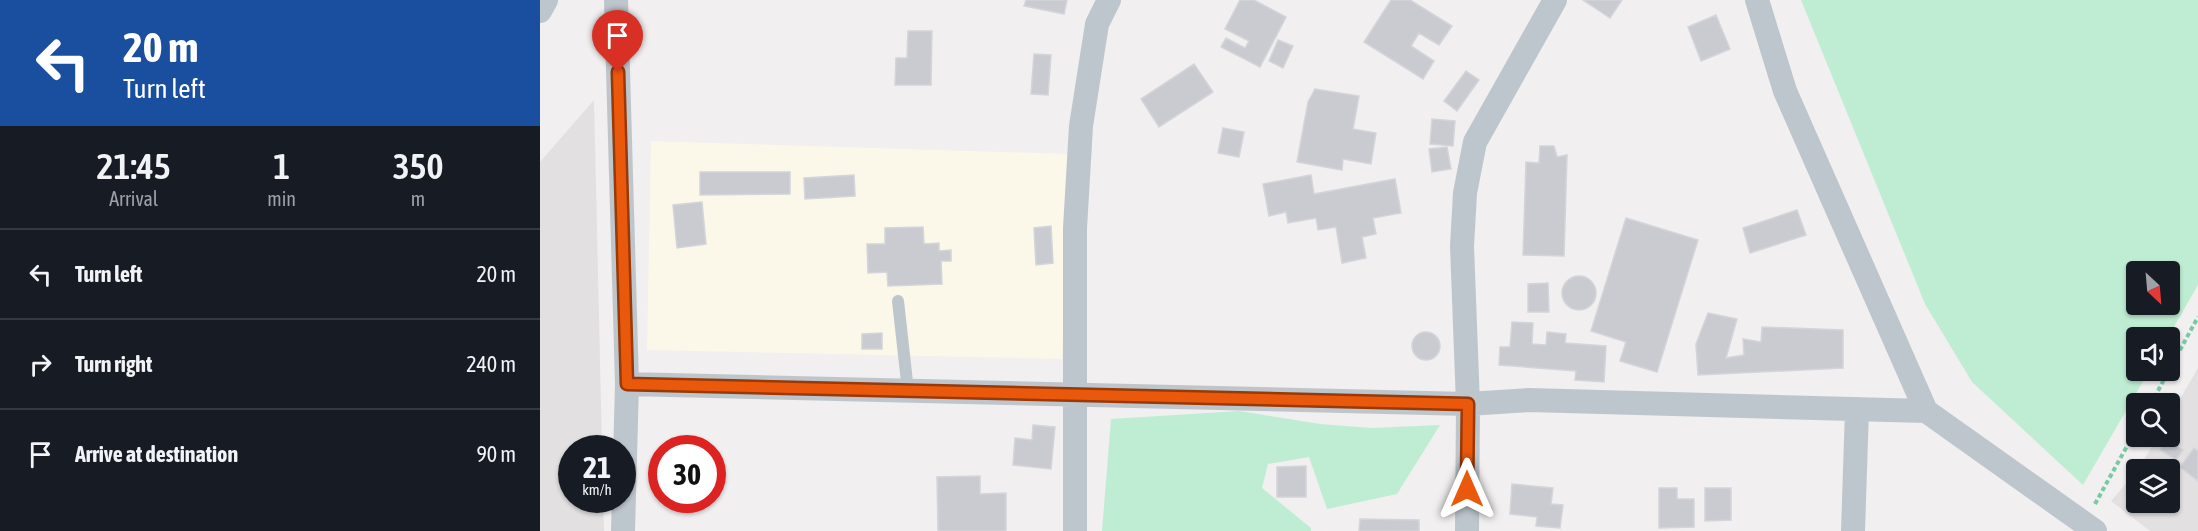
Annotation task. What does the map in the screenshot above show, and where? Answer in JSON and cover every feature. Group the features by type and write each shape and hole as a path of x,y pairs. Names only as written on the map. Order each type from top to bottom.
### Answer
{"street":[{"path":"540,11 546,0"},
{"path":"616,0 627,384 623,531"},
{"path":"1075,531 1075,228 1081,126 1097,24 1109,0"},
{"path":"1467,531 1468,404 1462,246 1465,193 1475,142 1555,0"},
{"path":"1757,0 1785,91 1926,411 2090,527"},
{"path":"627,384 1468,404 1528,400 1926,411"},
{"path":"1853,531 1857,409"}],"lane":[{"path":"898,301 908,391"}],"path":[{"path":"2180,350 2198,317"},
{"path":"2090,527 2128,447"}],"shaded area":[{"path":"594,100 602,435 558,435 558,513 603,513 604,531 540,531 540,162"},
{"path":"651,141 1070,154 1062,359 647,350"},
{"path":"2198,368 2198,531 2150,531 2127,513 2180,513 2180,459 2144,459 2152,447 2180,447 2180,399"},
{"path":"2126,484 2126,513 2111,501"}],"green space":[{"path":"1801,0 2198,0 2198,285 2174,327 2126,327 2126,381 2143,381 2136,393 2126,393 2126,411 2083,485 1972,382 1925,304"},
{"path":"1239,411 1320,424 1371,428 1440,425 1397,494 1327,509 1309,457 1268,464 1262,488 1311,528 1311,531 1102,531 1111,419"}],"building":[{"path":"1026,0 1067,0 1064,14 1024,6"},
{"path":"1240,0 1254,0 1286,17 1260,67 1221,47 1226,38 1245,48 1249,41 1225,29"},
{"path":"1391,0 1410,0 1452,26 1439,45 1419,33 1411,46 1434,61 1423,79 1364,42"},
{"path":"1583,0 1622,0 1610,18"},
{"path":"1716,15 1730,49 1701,61 1688,27"},
{"path":"908,31 932,31 931,85 895,85 896,58 907,58"},
{"path":"1278,40 1293,46 1283,68 1269,61"},
{"path":"1034,54 1051,55 1048,95 1031,94"},
{"path":"1194,64 1213,92 1159,127 1141,99"},
{"path":"1466,71 1479,80 1457,111 1444,101"},
{"path":"1315,89 1359,96 1353,129 1376,133 1371,164 1343,159 1342,170 1297,162 1308,102"},
{"path":"1432,119 1455,121 1453,146 1430,144"},
{"path":"1223,128 1244,132 1239,157 1218,153"},
{"path":"1540,146 1554,146 1557,157 1567,155 1564,256 1523,255 1526,162 1539,163"},
{"path":"1447,147 1451,169 1432,172 1429,149"},
{"path":"700,172 790,172 790,194 700,195"},
{"path":"854,175 855,196 805,199 804,178"},
{"path":"1311,175 1314,194 1395,179 1401,213 1373,218 1376,234 1362,237 1366,258 1342,263 1336,227 1318,230 1316,218 1288,223 1286,212 1269,216 1263,184"},
{"path":"702,202 706,244 677,248 673,205"},
{"path":"1797,210 1806,235 1750,253 1743,228"},
{"path":"1626,218 1698,240 1657,372 1620,361 1626,342 1591,331"},
{"path":"1051,226 1053,263 1036,265 1034,228"},
{"path":"923,227 924,244 939,243 939,251 951,250 951,261 941,261 942,284 888,286 887,272 868,273 867,244 885,244 885,228"},
{"path":"1579,276 1591,281 1596,293 1591,305 1579,310 1567,305 1562,293 1567,281"},
{"path":"1548,283 1549,312 1528,312 1528,284"},
{"path":"1708,313 1737,319 1726,358 1744,355 1743,339 1761,342 1762,327 1843,330 1843,368 1698,375 1696,344"},
{"path":"1512,322 1533,323 1532,344 1546,345 1547,332 1566,334 1565,343 1606,346 1604,382 1575,380 1576,371 1499,365 1500,347 1510,347"},
{"path":"1426,332 1436,336 1440,346 1436,356 1426,360 1416,356 1412,346 1416,336"},
{"path":"882,333 882,349 862,349 862,334"},
{"path":"1033,425 1055,427 1051,469 1013,465 1015,438 1032,440"},
{"path":"2162,447 2179,447 2183,450 2174,459 2160,450"},
{"path":"2194,448 2198,451 2198,481 2180,467"},
{"path":"1306,466 1306,497 1277,497 1277,467"},
{"path":"980,476 980,494 1006,493 1006,531 938,531 937,477"},
{"path":"1512,484 1553,488 1551,504 1563,505 1560,528 1536,526 1537,517 1510,514"},
{"path":"1659,488 1677,488 1677,499 1694,499 1694,527 1659,528"},
{"path":"1705,488 1731,488 1731,520 1705,521"},
{"path":"1360,519 1419,520 1419,531 1359,531"}],"route":[{"path":"618,72 627,384 1468,404 1467,489"}]}
